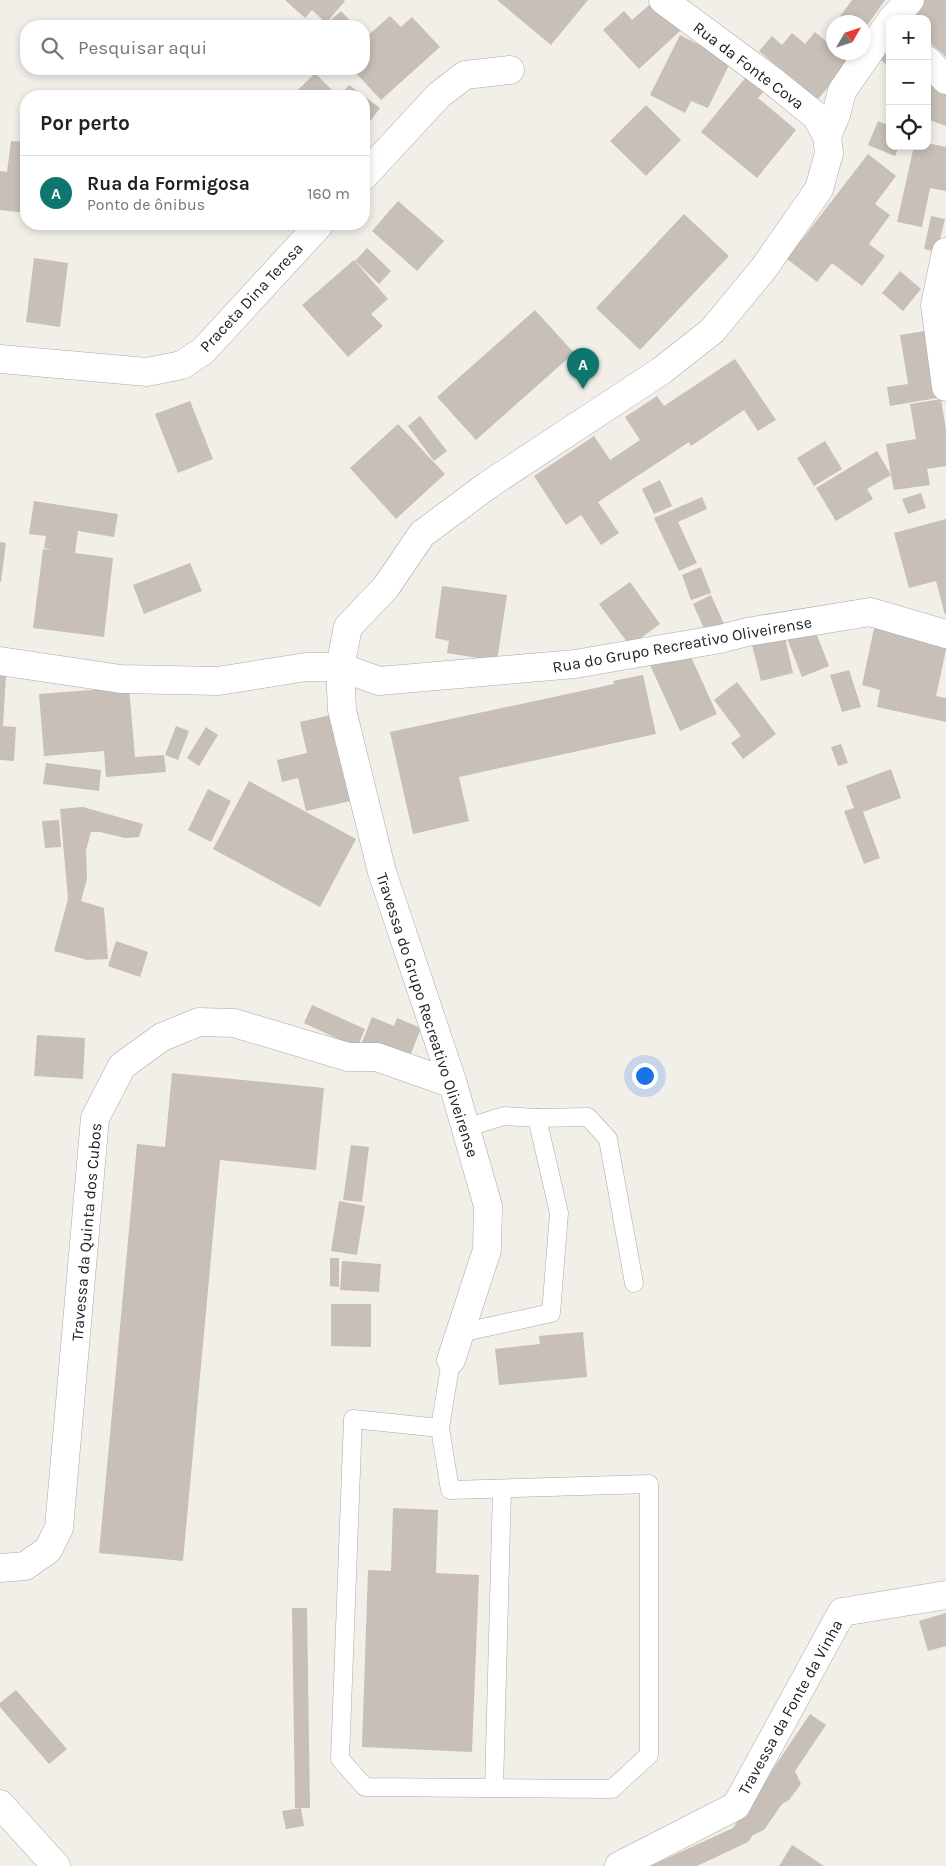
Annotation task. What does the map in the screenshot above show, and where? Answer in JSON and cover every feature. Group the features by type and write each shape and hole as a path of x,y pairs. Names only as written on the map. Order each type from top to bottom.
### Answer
{"street":[{"name":"Rua da Fonte Cova","path":"663,0 770,79 816,116 828,136"},
{"path":"896,15 910,0"},
{"name":"Travessa do Grupo Recreativo Oliveirense","path":"450,1360 486,1250 488,1206 452,1084 382,872 342,710 340,667 348,627 386,587 422,534 488,485 661,371 712,331 764,268 819,188 829,153 828,136 842,91 886,28"},
{"path":"931,64 946,80"},
{"path":"370,170 439,95 465,75 510,70"},
{"name":"Praceta Dina Teresa","path":"0,359 147,372 182,364 202,351 314,230"},
{"path":"946,252 935,304 946,387"},
{"name":"Rua do Grupo Recreativo Oliveirense","path":"0,661 121,679 208,681 306,667 340,667 379,681 575,664 720,639 747,632 870,612 946,634"},
{"name":"Travessa da Quinta dos Cubos","path":"0,1568 25,1566 48,1550 59,1528 95,1118 122,1066 162,1037 199,1022 234,1023 348,1057 377,1057 452,1084"},
{"name":"Travessa da Fonte da Vinha","path":"619,1866 736,1806 842,1612 946,1595"},
{"path":"0,1804 56,1866"}],"lane":[{"path":"465,1128 504,1116 537,1118 588,1117 608,1139 634,1283"},
{"path":"460,1333 551,1313 559,1213 537,1118"},
{"path":"440,1428 353,1419 340,1760 365,1787 612,1789 649,1755 649,1484 450,1490 440,1428 450,1360"},
{"path":"494,1788 502,1489"}],"building":[{"path":"285,0 345,1 329,20 323,20 312,10 305,18"},
{"path":"497,0 588,0 551,45"},
{"path":"655,0 681,30 639,69 603,30 624,11 632,20"},
{"path":"852,0 885,0 871,20 871,15 841,15"},
{"path":"923,0 946,0 946,57 931,44 931,15 909,15"},
{"path":"341,11 349,20 331,20"},
{"path":"390,16 401,27 412,17 440,47 381,100 358,75 370,75 370,34"},
{"path":"815,32 826,41 826,60 848,60 850,62 817,100 759,51 772,36 782,45 792,33 805,44"},
{"path":"680,35 731,61 708,108 691,101 685,113 650,95"},
{"path":"886,43 886,65 875,55"},
{"path":"931,68 946,82 946,126 931,120"},
{"path":"313,75 317,75 332,90 298,90"},
{"path":"746,77 764,91 758,98 796,130 757,178 701,132"},
{"path":"349,85 356,90 345,90"},
{"path":"370,100 380,108 370,119"},
{"path":"646,105 681,140 646,176 610,141"},
{"path":"878,121 886,124 886,150 897,150 895,156 868,145"},
{"path":"11,141 20,142 20,212 0,210 0,171 7,172"},
{"path":"931,144 946,147 946,191 930,188 922,227 897,222 913,150 931,150"},
{"path":"868,154 896,176 875,204 890,215 869,244 885,256 862,286 832,263 817,282 787,259"},
{"path":"398,201 444,241 417,271 372,231"},
{"path":"684,214 729,256 640,350 596,308"},
{"path":"931,216 945,219 937,252 924,249"},
{"path":"367,248 391,271 379,284 355,261"},
{"path":"34,258 68,263 60,327 26,322"},
{"path":"354,260 388,299 371,314 383,326 348,357 302,305"},
{"path":"900,271 921,289 903,311 882,293"},
{"path":"535,310 574,353 476,440 437,397"},
{"path":"931,330 943,397 890,406 887,387 908,384 900,335"},
{"path":"735,359 776,420 758,431 744,410 691,446 689,442 598,502 619,533 601,545 581,515 566,525 534,476 594,436 610,460 640,440 625,417 657,396 664,406"},
{"path":"941,399 946,430 946,466 927,469 930,485 894,490 886,444 916,439 910,404"},
{"path":"190,401 213,459 178,473 155,414"},
{"path":"420,416 447,451 434,461 408,426"},
{"path":"398,424 445,474 396,519 350,468"},
{"path":"825,441 842,469 814,486 797,458"},
{"path":"877,451 891,475 867,489 873,499 836,521 816,488"},
{"path":"660,480 672,506 654,514 642,489"},
{"path":"921,493 926,508 908,514 902,499"},
{"path":"702,497 707,509 678,522 697,563 679,571 654,518"},
{"path":"34,501 118,514 114,537 78,531 75,553 113,558 104,637 33,628 43,549 52,550 44,548 46,536 29,534"},
{"path":"946,519 945,615 936,581 909,588 894,533"},
{"path":"0,542 6,543 1,582 0,582"},
{"path":"190,563 202,591 144,614 133,585"},
{"path":"701,567 711,593 691,600 682,575"},
{"path":"630,582 660,624 630,646 599,604"},
{"path":"442,586 507,595 497,661 447,653 449,641 435,638"},
{"path":"711,595 725,626 707,635 693,604"},
{"path":"876,619 946,635 946,650 936,696 946,698 946,722 877,707 880,690 862,685"},
{"path":"813,625 829,666 802,677 786,636"},
{"path":"783,629 793,673 761,681 750,637"},
{"path":"687,648 717,714 680,731 650,665"},
{"path":"849,670 861,707 842,712 830,675"},
{"path":"0,674 6,675 3,726 16,727 14,761 0,760"},
{"path":"643,675 656,734 459,777 469,821 413,834 390,732 614,684 613,681"},
{"path":"737,682 776,734 743,759 731,743 741,736 714,700"},
{"path":"129,687 135,757 164,755 166,772 106,777 104,751 44,756 39,694"},
{"path":"335,714 355,800 306,811 298,778 282,782 277,760 307,753 300,722"},
{"path":"176,726 189,731 178,760 165,755"},
{"path":"206,727 218,735 199,766 187,758"},
{"path":"841,744 848,763 838,766 831,747"},
{"path":"46,763 101,770 99,791 43,784"},
{"path":"891,769 901,798 863,812 880,858 864,864 844,811 854,808 846,786"},
{"path":"249,781 356,839 320,907 213,849"},
{"path":"208,789 231,801 211,842 188,830"},
{"path":"83,807 143,824 139,837 125,838 100,832 91,832 86,850 87,879 81,901 104,908 108,959 87,960 54,951 68,899 60,809"},
{"path":"59,820 61,847 45,848 42,821"},
{"path":"116,941 148,952 140,977 108,966"},
{"path":"312,1005 365,1029 357,1048 304,1023"},
{"path":"372,1017 394,1026 397,1018 421,1028 407,1064 361,1045"},
{"path":"37,1035 85,1038 83,1079 34,1076"},
{"path":"172,1073 324,1088 316,1170 220,1160 183,1561 99,1553 137,1144 165,1147"},
{"path":"351,1145 369,1147 362,1202 343,1200"},
{"path":"339,1201 365,1206 357,1255 331,1251"},
{"path":"330,1258 339,1258 339,1287 330,1286"},
{"path":"342,1261 381,1264 379,1292 340,1290"},
{"path":"331,1304 371,1304 371,1347 331,1346"},
{"path":"583,1332 587,1377 499,1385 495,1349 540,1344 539,1336"},
{"path":"393,1508 438,1510 436,1573 479,1575 472,1752 362,1747 368,1570 391,1571"},
{"path":"292,1608 307,1608 310,1808 295,1808"},
{"path":"946,1613 946,1646 928,1651 919,1621"},
{"path":"16,1690 67,1749 49,1764 0,1707 0,1703"},
{"path":"810,1714 826,1725 795,1771 801,1784 789,1800 782,1804 764,1830 753,1835 748,1842 697,1866 650,1866 733,1828"},
{"path":"301,1808 304,1826 286,1829 282,1811"},
{"path":"792,1845 824,1866 779,1866"}],"place":[{"name":"Rua da Formigosa","path":"583,389"}]}
